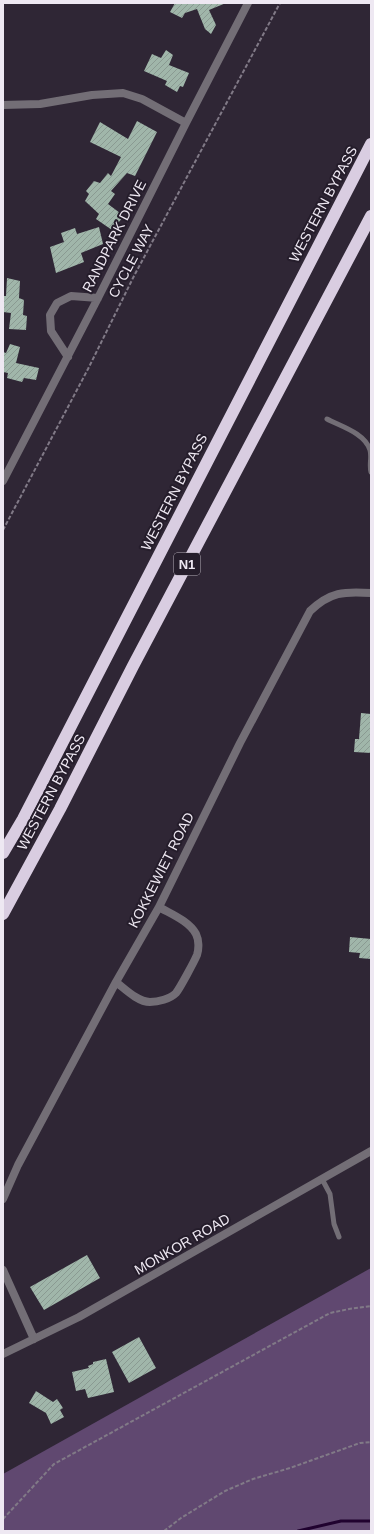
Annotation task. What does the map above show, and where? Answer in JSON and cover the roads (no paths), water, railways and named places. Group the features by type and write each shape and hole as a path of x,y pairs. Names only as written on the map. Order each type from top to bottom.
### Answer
{"highway":[{"name":"WESTERN BYPASS","path":"3,853 23,819 371,144"},
{"name":"WESTERN BYPASS","path":"3,914 60,809 133,666 371,216"}],"street":[{"name":"RANDPARK DRIVE","path":"3,481 68,357 248,3"},
{"path":"3,105 40,104 92,95 123,93 142,99 186,123"},
{"path":"68,357 51,330 50,315 57,303 71,296 98,298"},
{"name":"KOKKEWIET ROAD","path":"3,1199 18,1165 116,982 159,907 240,743 310,611 318,603 334,594 345,592 371,593"},
{"path":"116,982 139,999 148,1002 168,998 175,994 197,955 199,944 196,935 190,927 179,918 159,907"},
{"name":"MONKOR ROAD","path":"3,1354 79,1317 371,1151"},
{"path":"3,1270 34,1339"}],"lane":[{"path":"326,419 349,430 364,440 370,450 371,472"},
{"path":"322,1179 330,1194 334,1224 339,1237"}],"waterway":[{"path":"298,1531 341,1521 371,1521"}]}
